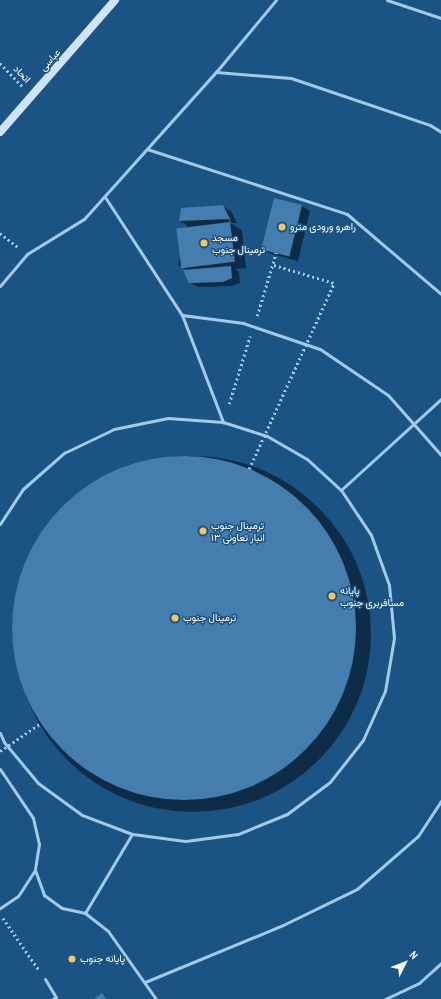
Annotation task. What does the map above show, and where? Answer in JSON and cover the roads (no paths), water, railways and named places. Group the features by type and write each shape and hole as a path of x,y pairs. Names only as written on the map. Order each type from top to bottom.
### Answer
{"street":[{"name":"عباسی","path":"0,132 115,0"}],"lane":[{"path":"0,286 27,254 84,220 216,72 276,0"},
{"path":"387,0 441,18"},
{"path":"216,72 291,78 430,125 441,132"},
{"path":"147,149 347,214 441,294"},
{"path":"105,197 182,315 223,422"},
{"path":"182,315 243,323 320,349 388,395 441,455"},
{"path":"341,490 441,399"},
{"path":"0,524 23,489 64,453 114,429 168,418 223,422 267,436 300,455 341,490 371,535 389,585 394,638 385,691 363,740 330,782 287,814 238,834 185,841 132,834 82,815 38,783 4,742 0,733"},
{"path":"0,769 33,818 39,844 35,870 18,896 0,908"},
{"path":"145,982 284,925 357,889 418,836 441,801"},
{"path":"85,913 132,834"},
{"path":"35,870 44,895 62,908 85,913 108,930 156,999"},
{"path":"385,999 419,982 441,963"},
{"path":"45,978 56,997 53,999"}],"place":[{"name":"راهرو ورودی مترو","path":"282,227"},
{"name":"مسجد ترمینال جنوب","path":"204,243"},
{"name":"ترمینال جنوب انبار تعاونی ۱۳","path":"203,531"},
{"name":"پایانه مسافربری جنوب","path":"332,596"},
{"name":"ترمینال جنوب","path":"175,618"},
{"name":"پایانه جنوب","path":"72,959"}]}
